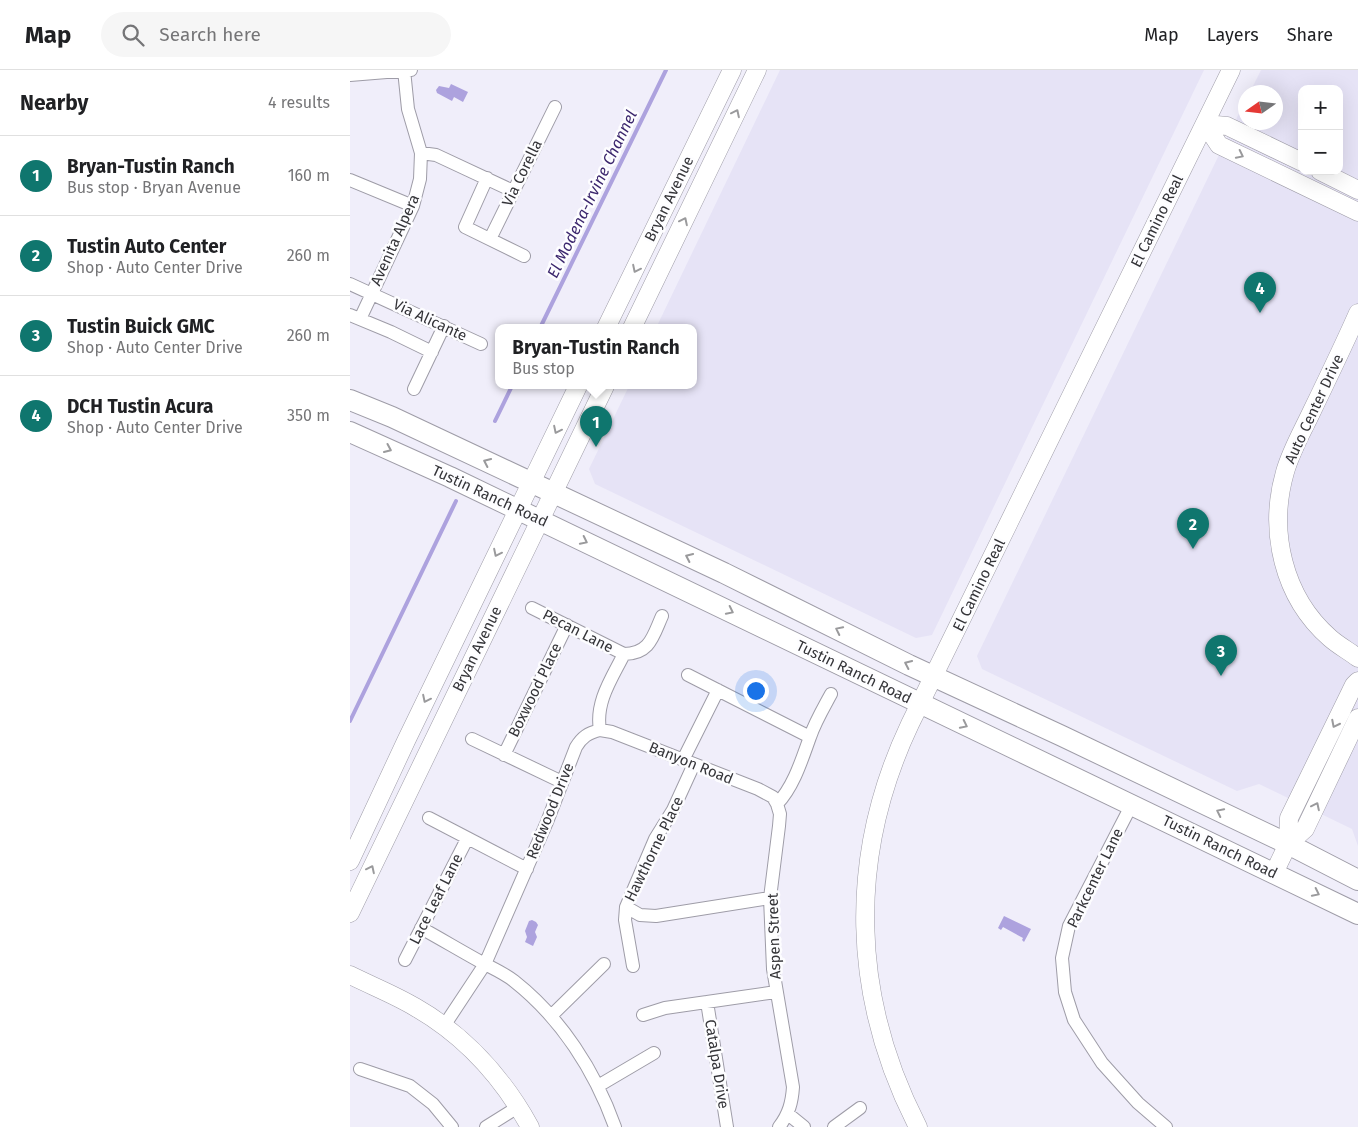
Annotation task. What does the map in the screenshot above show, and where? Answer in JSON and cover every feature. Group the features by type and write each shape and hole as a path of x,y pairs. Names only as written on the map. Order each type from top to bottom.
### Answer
{"main road":[{"name":"Bryan Avenue","path":"608,324 732,70"},
{"name":"Bryan Avenue","path":"634,324 757,70"},
{"name":"El Camino Real","path":"918,1127 897,1082 878,1025 868,962 866,879 870,852 884,795 895,758 920,704 1231,70"},
{"path":"1205,124 1227,126 1298,160"},
{"path":"1205,124 1219,145 1358,212"},
{"path":"1328,175 1358,190"},
{"name":"Auto Center Drive","path":"1358,313 1290,457 1282,484 1278,517 1278,537 1284,565 1294,592 1306,611 1330,638 1358,658"},
{"name":"Bryan Avenue","path":"350,861 406,740 577,389"},
{"name":"Bryan Avenue","path":"350,913 604,389"},
{"name":"Tustin Ranch Road","path":"350,400 392,417 724,573 909,665 1288,844 1358,880"},
{"name":"Tustin Ranch Road","path":"350,432 540,520 1358,914"},
{"path":"1288,844 1288,821 1354,685 1358,681"},
{"path":"1274,873 1288,844 1305,829 1358,718"},
{"path":"350,975 415,1007 444,1026 482,1059 508,1092 530,1127"}],"street":[{"path":"350,75 406,70"},
{"name":"Avenita Alpera","path":"355,317 371,293 413,206 420,179 421,152 408,109 406,70"},
{"name":"Via Corella","path":"490,239 554,107"},
{"path":"421,152 436,154 513,191"},
{"path":"487,178 465,227 524,256"},
{"path":"350,180 413,206"},
{"name":"Via Alicante","path":"350,284 482,344"},
{"path":"355,317 432,352"},
{"path":"414,389 444,326"},
{"name":"Pecan Lane","path":"532,608 624,654"},
{"path":"600,730 598,719 602,700 624,654 634,654 642,651 649,643 662,616"},
{"name":"Boxwood Place","path":"504,754 566,625"},
{"path":"688,675 810,737"},
{"name":"Hawthorne Place","path":"633,966 625,920 626,907 655,839 673,810 688,762 718,690"},
{"path":"777,804 786,794 808,746 810,737 831,694"},
{"name":"Banyon Road","path":"600,730 612,732 758,789 773,798 777,804"},
{"name":"Redwood Drive","path":"444,1026 485,964 527,869 576,747 580,740 588,734 600,730"},
{"path":"472,739 562,782"},
{"name":"Aspen Street","path":"777,804 780,814 770,898 773,969 793,1087 788,1114 779,1127"},
{"name":"Parkcenter Lane","path":"1132,804 1069,926 1062,958 1065,992 1074,1020 1102,1063 1138,1103 1166,1127"},
{"path":"429,818 527,869"},
{"name":"Lace Leaf Lane","path":"405,960 467,839"},
{"path":"626,907 640,915 656,916 770,898"},
{"path":"421,928 514,981 551,1016 580,1053 598,1086 615,1127"},
{"path":"551,1016 604,964"},
{"path":"643,1015 666,1008 776,992"},
{"name":"Catalpa Drive","path":"707,1002 727,1127"},
{"path":"598,1086 654,1053"},
{"path":"360,1069 410,1086 433,1104 452,1127"},
{"path":"486,1127 518,1107"},
{"path":"834,1127 860,1108"},
{"path":"788,1114 804,1127"}],"shaded area":[{"path":"780,70 1204,70 932,635 916,638 595,484 589,469 628,389 697,389 697,324 658,324"},
{"path":"1261,70 1358,70 1358,846 1352,829 1259,784 1237,791 982,669 977,656 1238,115 1238,130 1283,130 1283,85 1254,85"},
{"path":"451,84 468,92 463,102 454,97 452,101 437,93 436,90 439,86 449,88"},
{"path":"1004,916 1031,929 1024,942 1023,938 1003,927 1001,930 998,928"},
{"path":"532,920 538,925 535,932 537,937 533,946 525,942 527,937 525,931 529,921"}],"waterway":[{"name":"El Modena-Irvine Channel","path":"542,324 666,70"},
{"name":"El Modena-Irvine Channel","path":"495,421 511,389"},
{"name":"El Modena-Irvine Channel","path":"350,721 456,501"}],"place":[{"name":"DCH Tustin Acura","path":"1260,313"},
{"name":"Bryan-Tustin Ranch","path":"596,447"},
{"name":"Tustin Auto Center","path":"1193,549"},
{"name":"Tustin Buick GMC","path":"1221,676"}]}
